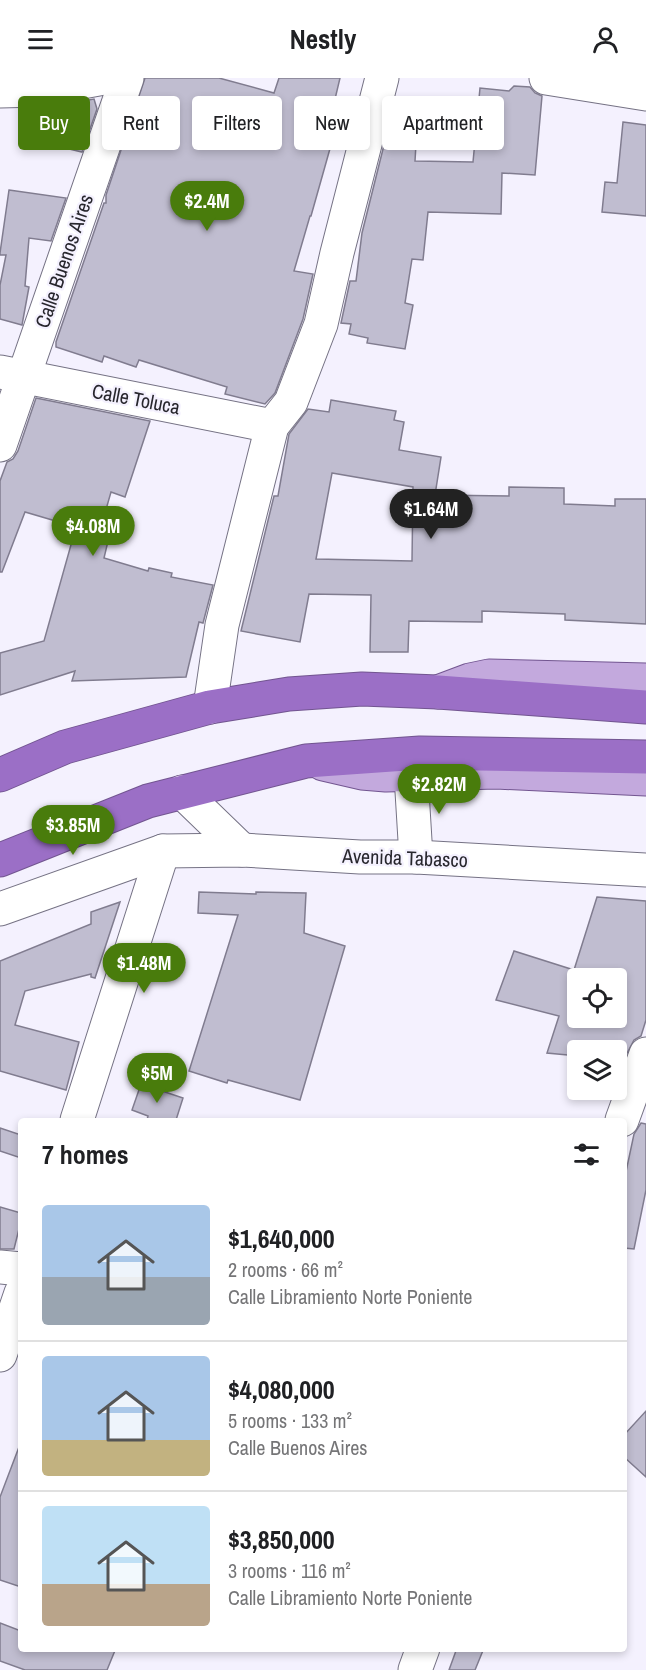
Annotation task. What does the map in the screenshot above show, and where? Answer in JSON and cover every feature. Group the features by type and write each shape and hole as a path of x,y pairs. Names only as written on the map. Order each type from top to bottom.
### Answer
{"highway":[{"path":"0,775 65,747 210,708 299,693 362,689 438,692 646,707"},
{"path":"0,860 148,801 306,761 420,753 646,757"}],"main road":[{"path":"438,692 470,680 489,676 646,680"},
{"path":"306,761 362,773 411,775 496,772 646,779"}],"street":[{"path":"0,91 39,90 104,78"},
{"name":"Calle Buenos Aires","path":"0,444 12,374 127,78"},
{"path":"210,708 222,625 272,426 291,402 321,324 382,78"},
{"path":"546,78 646,94"},
{"name":"Calle Toluca","path":"12,374 272,426"},
{"path":"411,775 416,857"},
{"path":"182,792 242,850"},
{"name":"Avenida Tabasco","path":"0,909 163,851 242,850 646,870"},
{"path":"78,1118 163,851"},
{"path":"623,1118 646,1054"},
{"path":"0,1267 18,1269"},
{"path":"0,1355 18,1302"},
{"path":"415,1670 422,1652"}],"building":[{"path":"145,78 219,78 274,93 279,78 340,78 336,96 294,96 294,150 330,150 294,271 313,274 303,319 275,393 265,404 225,394 227,387 139,360 136,367 104,356 102,362 56,347 104,203 106,203 106,195 121,150 180,150 180,96 139,96"},
{"path":"514,86 530,87 542,96 535,175 502,173 501,214 428,212 423,260 412,259 405,303 413,305 405,349 367,343 368,338 349,334 351,324 341,323 350,281 356,281 362,233 383,150 416,150 415,161 473,162 474,150 504,150 504,96 479,96 480,88 509,91"},
{"path":"94,99 97,109 90,129 90,100"},
{"path":"623,122 646,125 646,216 602,212 605,182 617,183"},
{"path":"9,190 66,198 51,241 29,238 25,286 29,287 22,325 0,319 0,285 6,255 0,255 0,253"},
{"path":"36,398 150,421 125,497 111,492 99,534 109,537 104,558 148,571 149,568 172,573 171,577 213,585 203,623 199,622 186,677 72,681 75,671 0,695 0,653 44,641 76,527 25,512 2,572 0,572 0,481 7,462 13,459 18,451"},
{"path":"331,400 396,411 394,420 404,422 399,450 441,457 435,495 509,496 509,487 564,488 564,504 615,506 615,499 646,499 646,624 565,620 565,614 482,611 482,622 409,621 408,652 370,652 371,595 309,594 300,642 241,631 274,496 278,496 289,434 308,409 329,412","holes":["332,473 413,487 412,561 316,559"]},
{"path":"199,892 306,893 304,933 345,946 300,1100 228,1080 227,1083 189,1071 238,915 198,913"},
{"path":"597,897 646,901 646,1020 641,1036 634,1040 627,1053 627,1040 567,1040 567,1055 547,1053 559,1016 496,1000 514,951 568,968 567,1028 627,1028 627,968 575,968"},
{"path":"120,902 95,978 91,977 91,974 25,991 15,1025 79,1042 66,1090 0,1071 0,961 91,924 91,912"},
{"path":"141,1084 183,1098 177,1118 148,1118 148,1116 132,1110"},
{"path":"641,1123 646,1124 646,1190 634,1249 627,1248 627,1167 634,1134"},
{"path":"0,1128 18,1134 18,1157 0,1151"},
{"path":"0,1207 18,1212 18,1233 14,1249 0,1249"},
{"path":"646,1411 646,1477 627,1460 627,1432"},
{"path":"18,1450 18,1586 0,1580 0,1497"},
{"path":"0,1623 18,1630 18,1652 114,1652 107,1670 25,1670 0,1661"},
{"path":"456,1652 482,1652 475,1670 449,1670"}]}
